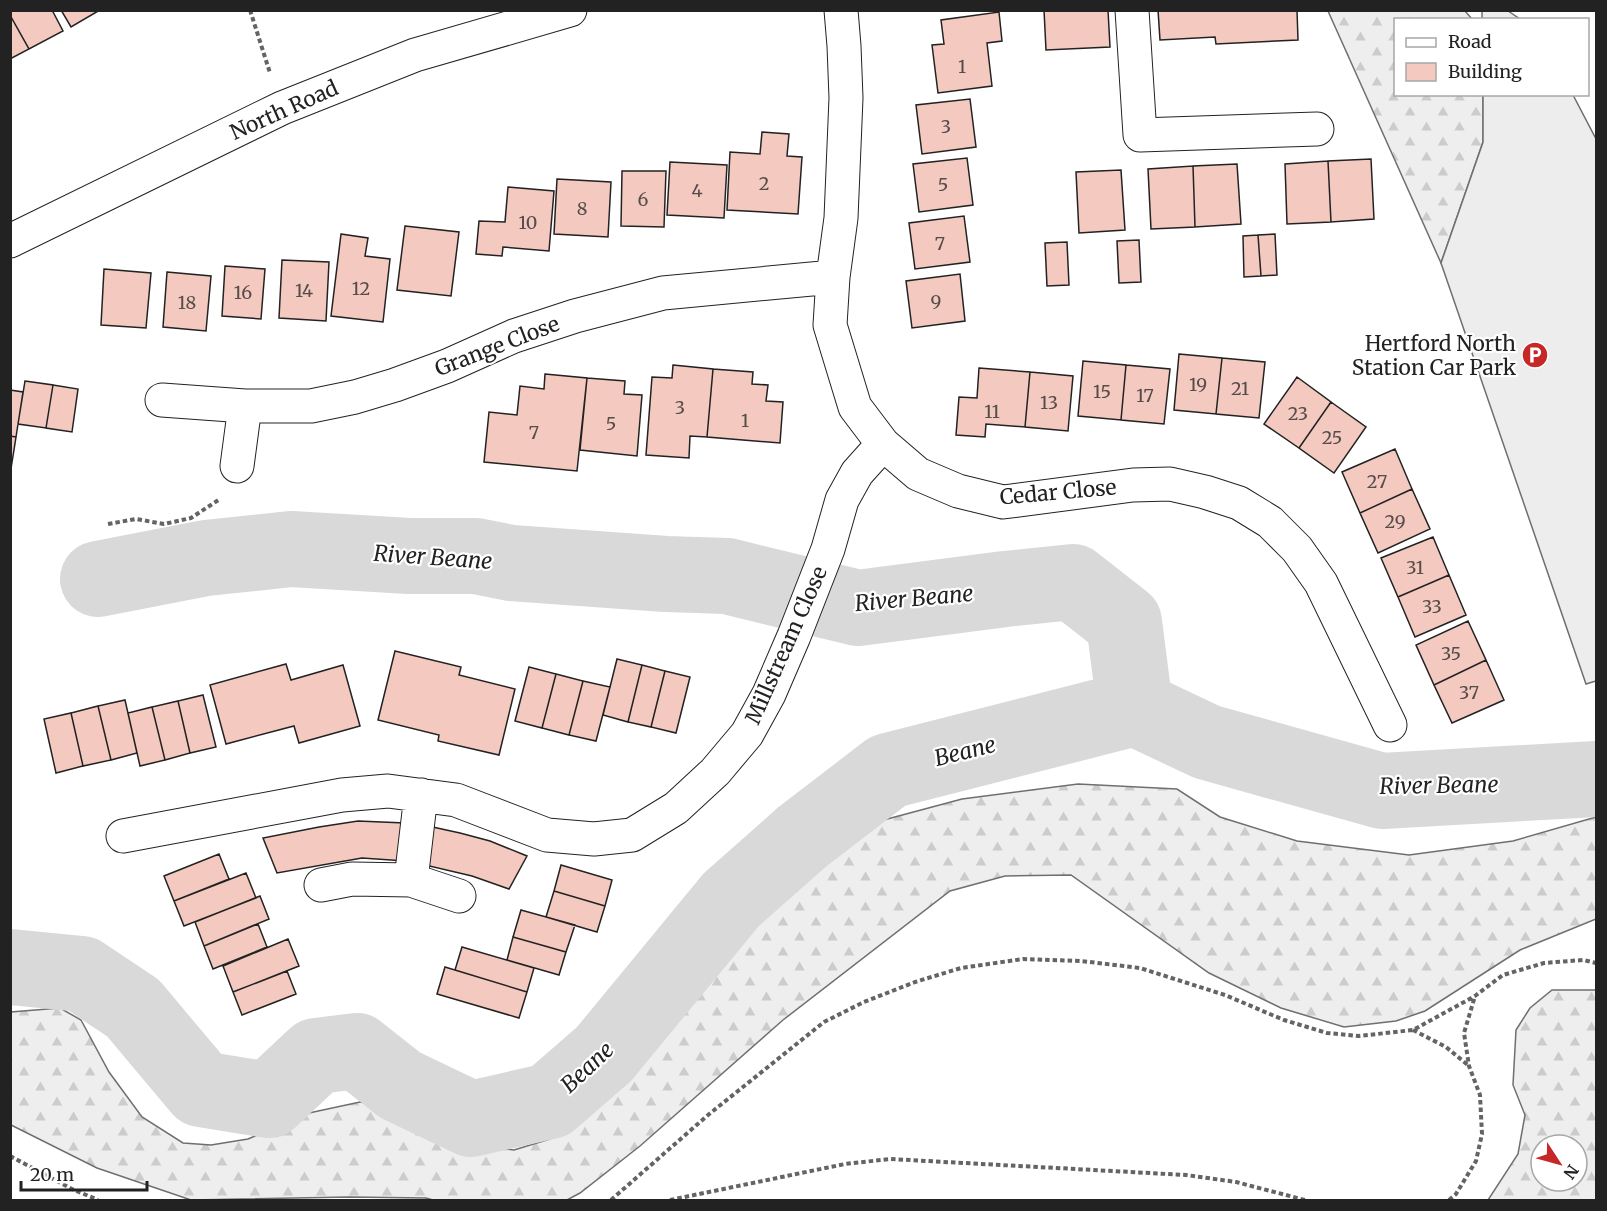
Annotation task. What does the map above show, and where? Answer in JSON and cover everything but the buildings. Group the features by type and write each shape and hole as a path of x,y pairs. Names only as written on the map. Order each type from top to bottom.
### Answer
{"street":[{"name":"North Road","path":"10,241 282,108 415,55 570,10"},
{"name":"Cedar Close","path":"840,10 846,99 841,218 833,277 830,325 855,407 883,444 918,474 958,491 1003,502 1132,485 1170,484 1239,502 1270,522 1297,549 1320,583 1390,725"},
{"path":"1132,10 1140,135 1317,129"},
{"name":"Grange Close","path":"162,400 245,406 311,406 355,397 395,385 524,333 575,316 663,293 833,277"},
{"path":"237,466 245,406"},
{"name":"Millstream Close","path":"123,836 342,795 388,791 456,800 547,835 594,839 632,835 676,808 715,772 747,734 769,694 794,636 828,549 842,500 857,473 883,444"},
{"path":"411,880 421,795"},
{"path":"321,885 352,879 411,880 459,896"}],"path":[{"path":"250,10 272,79"},
{"path":"108,524 136,519 164,524 191,518 222,498 237,466"},
{"path":"611,1200 708,1115 824,1022 864,1002 915,982 961,968 1023,959 1081,961 1140,968 1225,995 1284,1020 1327,1033 1359,1036 1413,1030 1475,996 1503,975 1544,963 1583,960 1596,963"},
{"path":"1449,1200 1456,1194 1476,1161 1482,1134 1480,1095 1469,1066 1464,1033 1475,996"},
{"path":"1413,1030 1446,1047 1469,1066"},
{"path":"10,1156 98,1200"},
{"path":"670,1200 845,1164 890,1159 1186,1175 1236,1182 1305,1200"}],"green space":[{"path":"1328,11 1465,11 1471,18 1394,18 1394,96 1483,96 1483,142 1441,263"},
{"path":"1078,784 1177,789 1220,817 1297,841 1409,855 1513,841 1596,817 1596,919 1520,950 1425,1011 1396,1021 1344,1027 1281,1008 1209,973 1071,875 1005,876 950,891 783,1020 640,1146 580,1193 567,1200 433,1200 349,1197 191,1200 97,1168 11,1125 11,1012 60,1008 81,1020 109,1072 142,1117 183,1143 211,1145 248,1139 309,1113 360,1102 395,1108 479,1145 514,1150 550,1139 583,1117 625,1068 724,941 806,860 865,825 962,799"},
{"path":"1552,990 1596,990 1596,1200 1488,1200 1518,1154 1525,1115 1513,1085 1516,1030 1530,1008"}],"shaded area":[{"path":"1482,11 1508,11 1518,18 1482,18"},
{"name":"Hertford North Station Car Park","path":"1483,96 1574,96 1596,139 1596,681 1586,684 1441,263 1483,142"}],"waterway":[{"name":"River Beane","path":"98,579 206,558 291,549 409,556 476,556 511,563 727,576 858,608 1073,582 1124,622 1135,708"},
{"name":"River Beane","path":"1135,708 1207,742 1382,791 1596,779"},
{"name":"Beane","path":"10,967 82,974 133,1008 201,1089 269,1100 316,1056 357,1051 400,1085 471,1119 550,1101 604,1054 731,900 802,837 888,771 1135,708"}],"place":[{"name":"Hertford North Station Car Park","path":"1535,355"}]}
